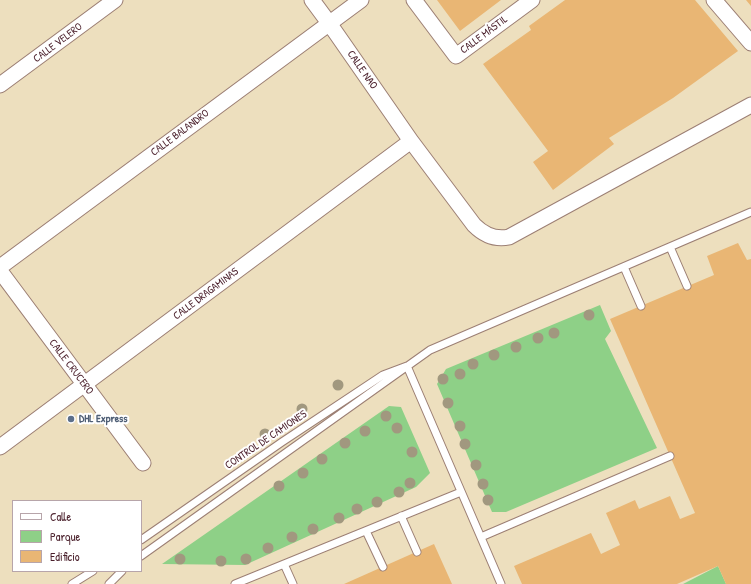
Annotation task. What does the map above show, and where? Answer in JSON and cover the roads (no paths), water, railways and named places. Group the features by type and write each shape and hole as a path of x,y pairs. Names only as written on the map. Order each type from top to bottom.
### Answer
{"street":[{"name":"CALLE VELERO","path":"0,85 115,0"},
{"name":"CALLE NAO","path":"312,0 411,141 474,225 486,234 494,237 509,237 751,105"},
{"name":"CALLE BALANDRO","path":"0,267 360,0"},
{"name":"CALLE MÁSTIL","path":"414,0 456,56 532,0"},
{"path":"714,0 751,43"},
{"name":"CALLE DRAGAMINAS","path":"0,447 411,141"},
{"name":"CALLE CRUCERO","path":"0,271 143,463"}],"lane":[{"path":"142,555 430,350 751,212"},
{"path":"670,247 687,286"},
{"path":"624,267 641,306"},
{"path":"407,366 501,584"},
{"name":"CONTROL DE CAMIONES","path":"142,539 282,442 383,375 407,366"},
{"path":"481,537 670,456"},
{"path":"235,584 461,492"},
{"path":"401,516 417,552"},
{"path":"366,531 383,567"},
{"path":"284,564 293,584"},
{"path":"72,584 91,572"},
{"path":"109,584 121,572"}],"place":[{"name":"DHL Express","path":"71,419"}]}
